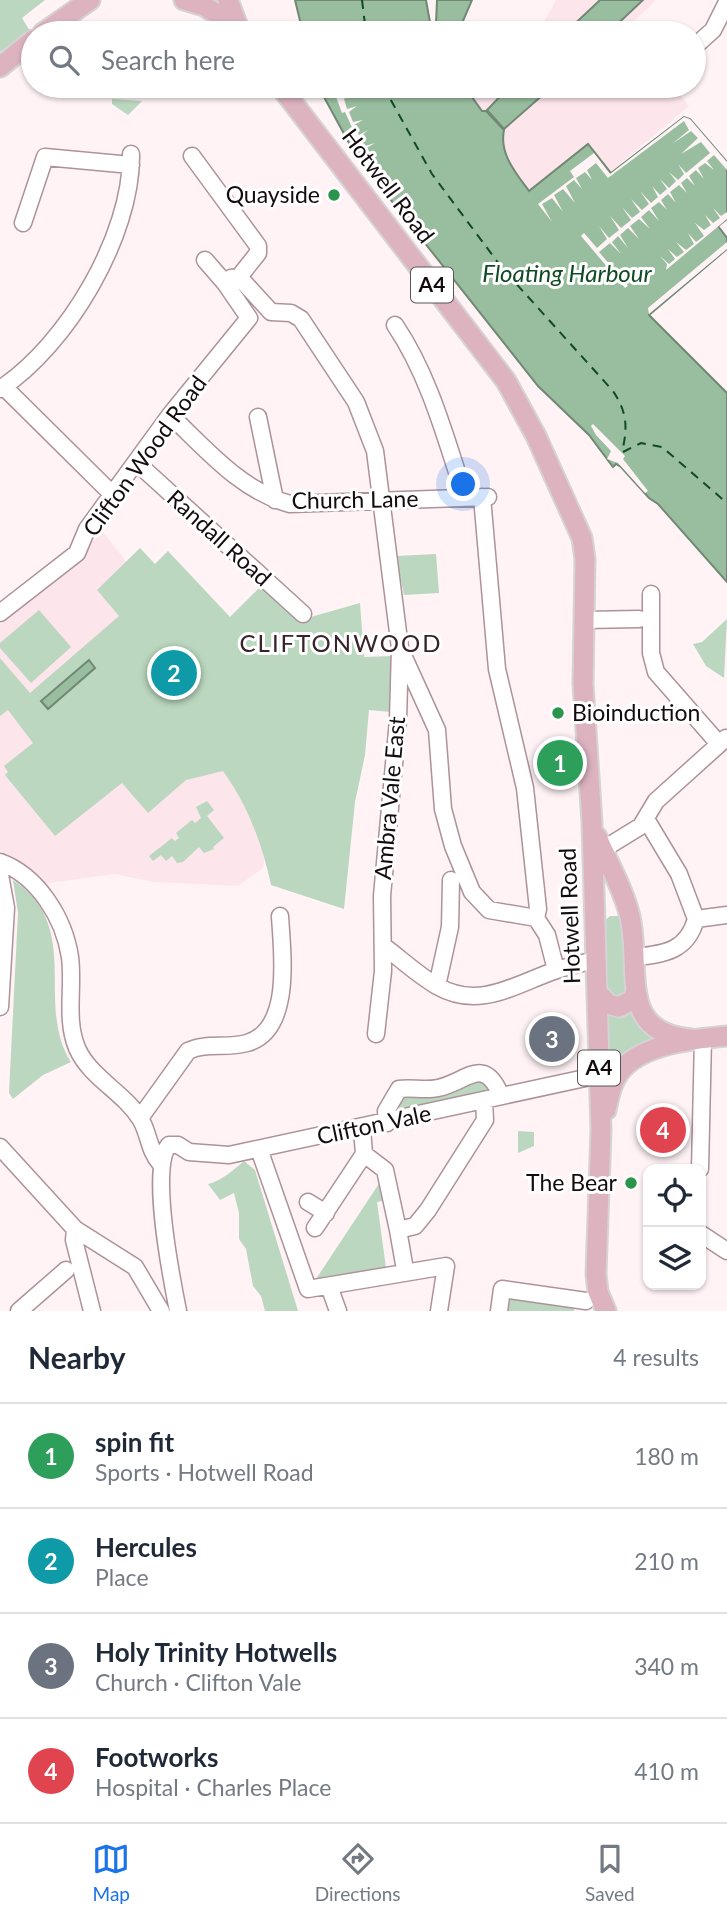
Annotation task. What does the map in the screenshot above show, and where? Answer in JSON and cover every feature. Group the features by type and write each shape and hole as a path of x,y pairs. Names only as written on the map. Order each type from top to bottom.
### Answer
{"main road":[{"path":"60,21 90,0"},
{"path":"184,0 204,6 226,21"},
{"path":"228,0 236,21"},
{"path":"0,67 21,50"},
{"name":"Hotwell Road","path":"289,98 506,381 563,496 585,549 583,684 592,823 601,1129 596,1260 598,1292 606,1311"},
{"name":"A4","path":"592,823 630,915 636,992 642,1013 656,1029 674,1037 727,1036"},
{"path":"595,927 598,919 610,911 617,910 630,915"},
{"path":"597,992 608,1004 619,1007 632,1000 636,992"},
{"path":"601,1129 612,1087 622,1068 643,1055 698,1038"}],"street":[{"path":"706,36 713,30 727,2"},
{"path":"192,156 258,246 258,253 232,280"},
{"path":"23,223 45,158 131,160 112,240 87,293 48,345 2,388 112,494"},
{"path":"205,260 274,313 293,313 301,319 356,402 375,451 400,648 437,730 443,809 453,846 472,892 489,910 536,918 547,934 556,970"},
{"name":"Clifton Wood Road","path":"0,613 77,553 87,529 112,494 170,415 249,318 232,280"},
{"path":"395,324 408,344 479,497 502,690 525,788 538,909 536,918"},
{"name":"Church Lane","path":"170,415 229,470 260,494 275,500 305,505 479,497"},
{"path":"258,417 275,500"},
{"name":"Randall Road","path":"136,462 303,614"},
{"path":"603,849 641,826 656,801 723,741 656,672 651,653 656,602"},
{"path":"585,611 639,619"},
{"name":"Ambra Vale East","path":"376,1034 385,947 382,896 398,720 400,648"},
{"path":"635,957 676,949 688,939 696,919 688,893 646,819"},
{"path":"0,862 37,887 55,910 70,956 71,1020 78,1049 85,1062 140,1118 154,1156 160,1163 170,1274 178,1311"},
{"path":"0,876 6,908 0,1007"},
{"path":"437,986 450,927 451,880"},
{"path":"696,919 727,915"},
{"path":"140,1118 188,1051 250,1042 269,1026 282,987 280,916"},
{"path":"385,947 437,986 457,995 491,996 556,970 596,960"},
{"path":"698,1038 700,1164"},
{"path":"387,1123 386,1111 399,1089 443,1087 476,1073 491,1077 501,1096"},
{"name":"Clifton Vale","path":"160,1163 169,1145 178,1145 189,1152 229,1155 387,1123 599,1075"},
{"path":"398,1230 415,1226 428,1209 485,1120 484,1101"},
{"path":"316,1228 364,1154 362,1128"},
{"path":"0,1147 75,1229 135,1267 161,1311"},
{"path":"259,1149 308,1289 446,1266 439,1311"},
{"path":"364,1154 385,1170 404,1264"},
{"path":"308,1202 326,1213"},
{"path":"75,1229 74,1240 92,1311"},
{"path":"706,1237 727,1251"},
{"path":"499,1311 502,1289 586,1306 596,1260"},
{"path":"19,1311 66,1270"},
{"path":"329,1286 338,1311"}],"shaded area":[{"path":"0,0 45,0 22,18 21,37 0,52"},
{"path":"556,0 656,0 634,21 545,21"},
{"path":"474,98 683,98 689,106 609,173 587,144 529,191 509,163 502,140 504,130 486,111 482,111"},
{"path":"112,99 142,101 128,115 112,104"},
{"path":"103,532 253,723 269,835 263,868 238,886 154,882 114,874 42,884 9,861 0,850 0,625"},
{"path":"140,548 155,564 168,551 230,617 261,586 300,620 360,603 364,657 394,656 391,712 369,710 365,755 355,802 344,909 271,885 253,825 223,771 186,780 148,813 122,783 55,836 5,775 8,772 4,766 33,743 8,710 0,716 0,658 30,693 119,616 97,590"},
{"path":"436,554 439,593 404,595 396,556"},
{"path":"39,610 71,647 31,683 0,648 0,643"},
{"path":"727,619 724,678 706,666 693,644 702,642"},
{"path":"207,801 214,810 207,816 224,838 214,849 204,853 199,847 183,862 177,863 172,856 166,861 161,855 153,861 149,856 172,838 175,841 179,838 176,833 192,820 195,823 201,818 196,807"},
{"path":"13,880 34,899 47,920 53,943 56,1016 61,1040 71,1062 43,1075 13,1099 9,1093 18,913"},
{"path":"610,916 619,916 623,920 630,992 617,1000 605,989 603,922"},
{"path":"632,1009 660,1038 607,1085 602,1010"},
{"path":"468,1080 485,1080 492,1094 407,1112 396,1107 396,1096"},
{"path":"518,1131 534,1132 534,1146 518,1153"},
{"path":"244,1161 255,1170 298,1311 265,1311 261,1296 253,1286 246,1249 239,1239 239,1213 234,1193 220,1200 208,1184 222,1178"},
{"path":"384,1176 387,1200 377,1202 386,1268 316,1279"},
{"path":"505,1294 575,1303 574,1311 503,1311"}],"water":[{"path":"295,0 426,0 430,21 300,21"},
{"path":"437,0 472,0 463,21 436,21"},
{"path":"600,0 643,0 621,21 578,21"},
{"name":"Floating Harbour","path":"325,98 473,98 482,111 486,111 504,130 506,155 529,191 588,144 611,173 684,117 690,119 727,162 727,219 718,226 727,238 727,249 649,315 727,393 727,582 658,504 649,498 621,467 616,464 613,467 589,435 538,386 356,156"},
{"path":"498,98 539,98 504,129 487,110"},
{"path":"89,660 95,668 48,709 41,701"}],"pier":[{"path":"336,98 346,98 347,109 357,106 349,112 353,122 363,120 354,125 359,135 368,130 360,137 365,146 375,143 363,150 366,160 352,139 355,134 345,112 342,113"},
{"path":"684,117 690,119 727,162 727,170 714,155 707,161 714,170 705,163 698,168 704,179 696,170 689,176 695,186 687,178 681,183 687,193 679,185 670,192 676,203 668,194 661,200 667,210 659,202 651,208 659,221 649,210 641,217 650,229 639,219 630,226 639,239 628,228 620,235 628,248 618,236 612,242 621,254 610,243 599,252 628,286 625,288 581,236 584,233 597,248 607,239 599,226 609,238 619,230 610,216 621,228 631,220 622,207 632,218 640,212 631,199 642,210 649,204 640,191 651,203 658,197 652,186 660,195 667,189 660,179 669,188 676,181 669,172 678,180 684,174 678,164 686,173 710,153 701,142 681,154 698,138 691,131 672,144 689,130 684,121 608,178 596,163 587,170 592,180 585,172 576,178 582,189 574,180 566,186 575,203 563,189 554,195 563,212 552,198 542,204 552,222 538,204 574,177 570,171 594,153 610,174"},
{"path":"713,208 721,216 727,212 727,219 666,270 667,264 660,256 669,264 675,259 668,249 677,257 684,252 676,242 686,250 694,244 688,233 696,242 704,236 695,223 704,230 711,225 705,215 713,223 720,218"},
{"path":"727,242 727,249 649,314 648,308"},
{"path":"593,424 625,456 623,459 648,491 645,493 618,463 607,459 611,451 596,435 591,426"}],"ferry route":[{"path":"362,0 365,21"},
{"path":"390,98 432,174 502,268 613,391 625,420 622,452"},
{"path":"623,452 641,443 662,447 727,503"}],"place":[{"name":"Quayside","path":"334,195"},
{"name":"Hercules","path":"174,673"},
{"name":"Bioinduction","path":"558,713"},
{"name":"spin fit","path":"560,763"},
{"name":"Holy Trinity Hotwells","path":"552,1039"},
{"name":"Footworks","path":"663,1130"},
{"name":"The Bear","path":"631,1183"}],"district":[{"name":"CLIFTONWOOD","path":"341,644"}]}
